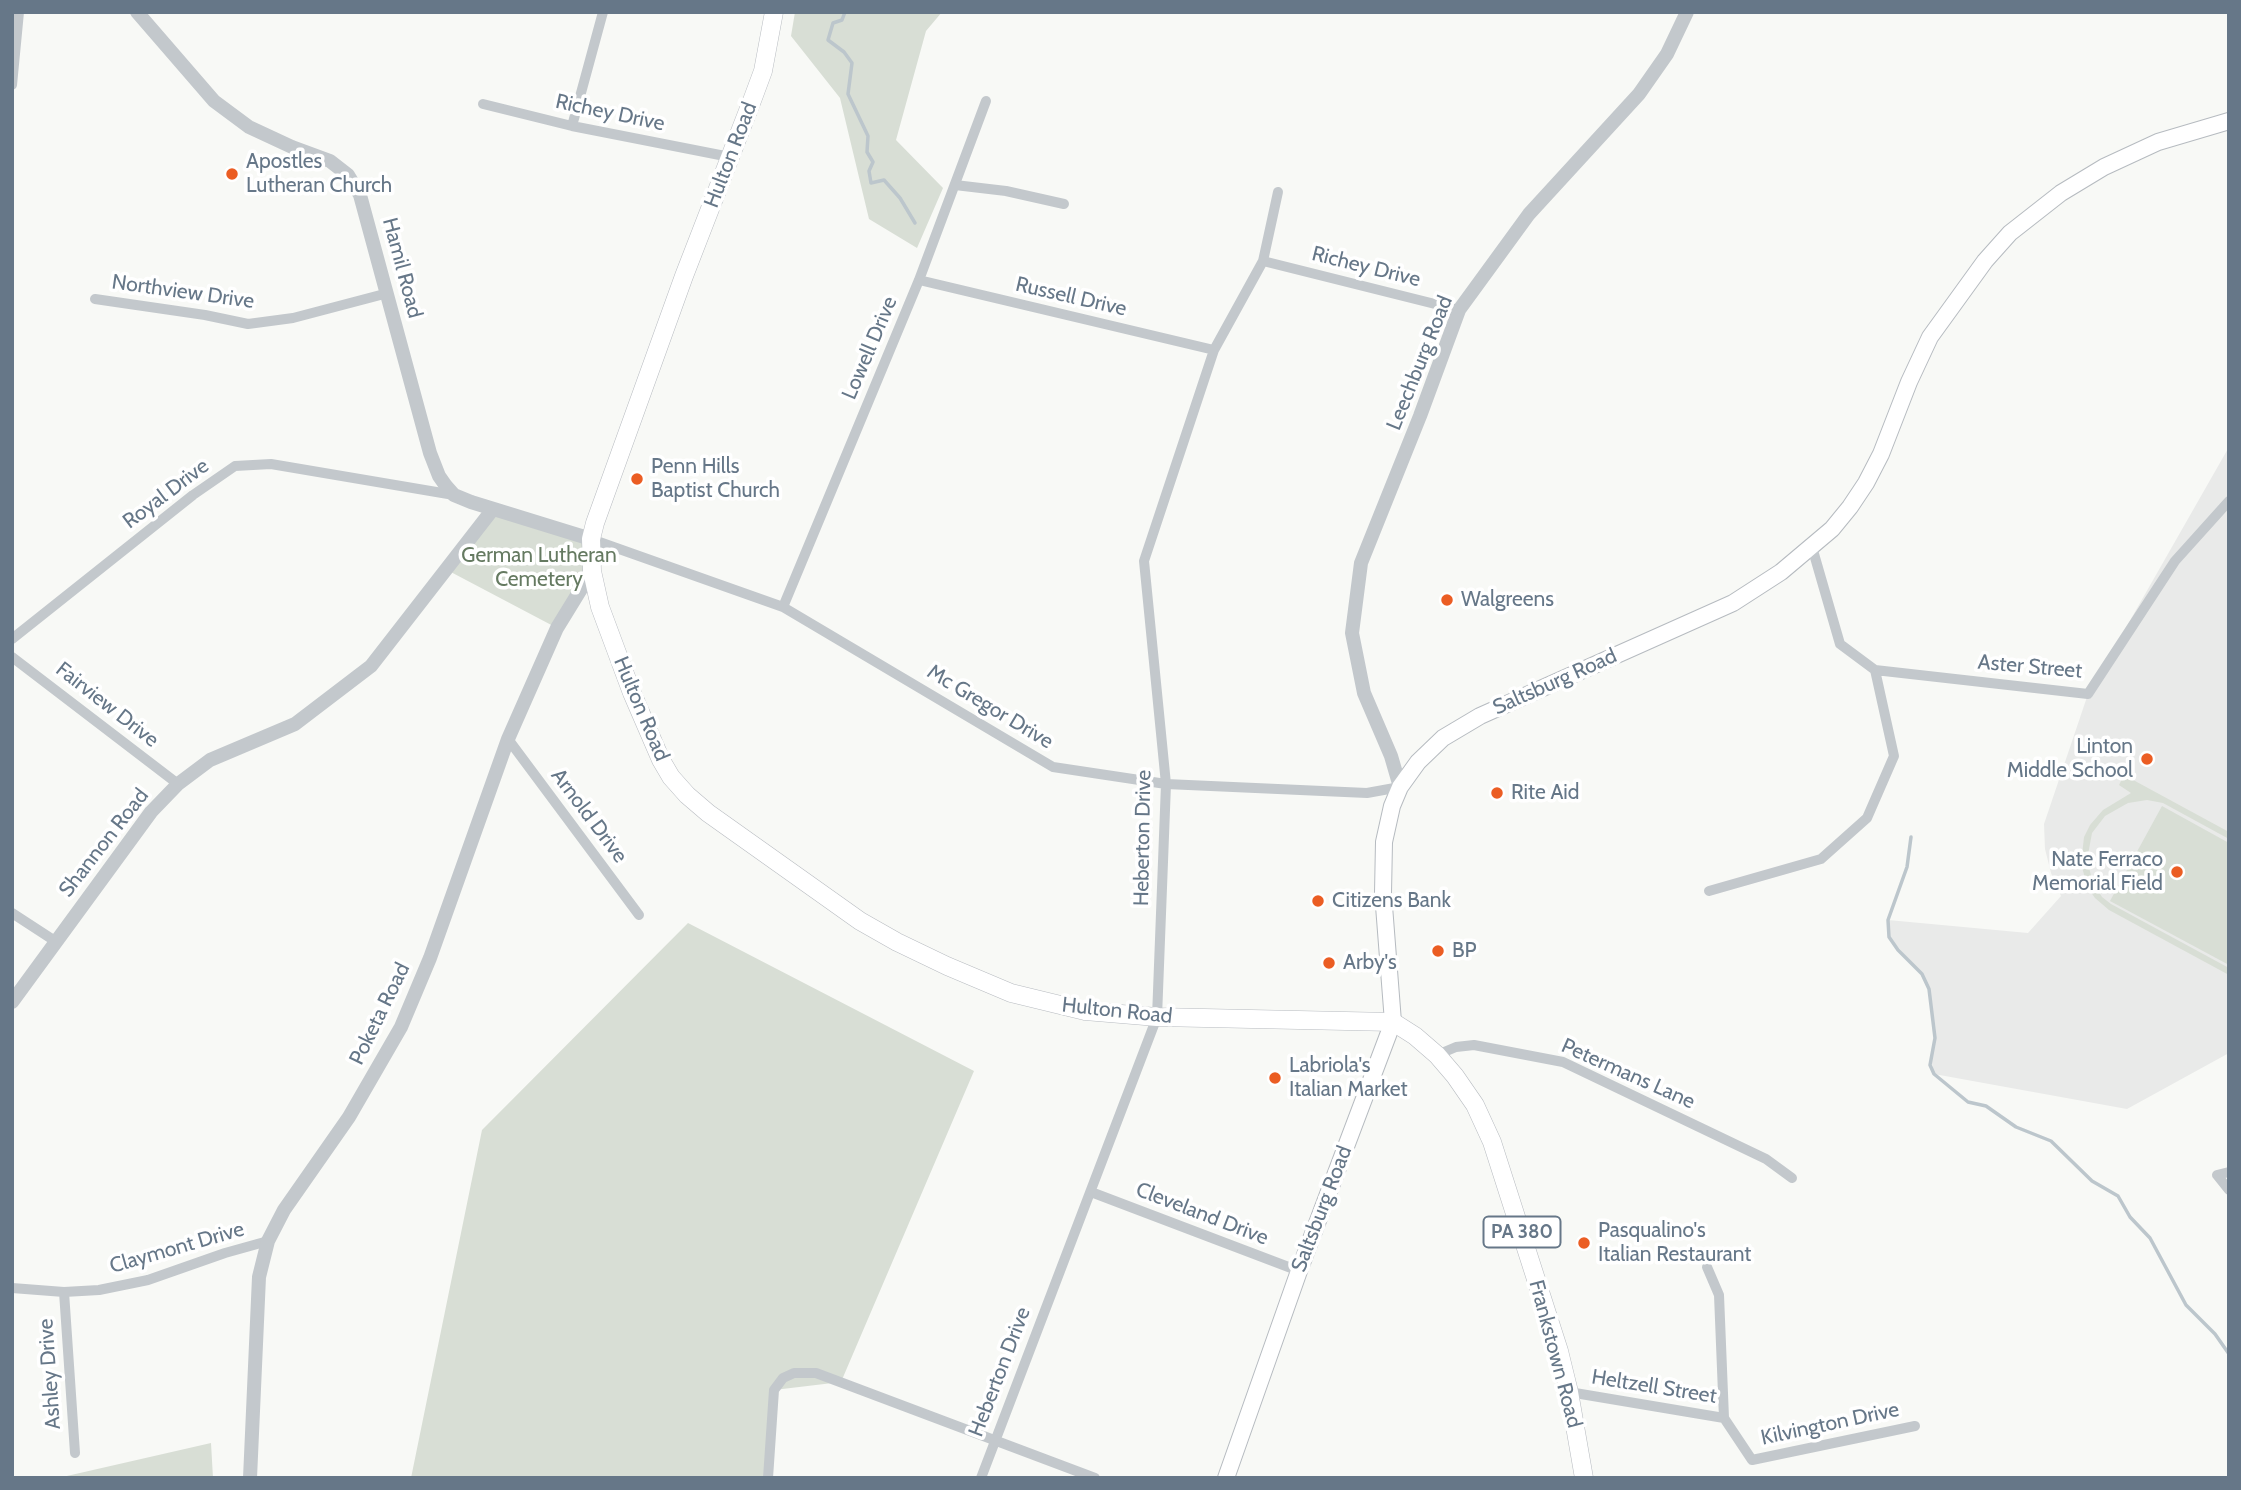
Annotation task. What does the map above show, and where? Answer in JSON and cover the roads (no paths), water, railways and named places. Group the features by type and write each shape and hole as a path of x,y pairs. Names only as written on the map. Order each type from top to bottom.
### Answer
{"main road":[{"name":"Hulton Road","path":"774,12 762,71 674,302 591,539 592,571 600,607 653,744 671,777 708,813 860,921 897,942 983,983 1011,993 1085,1012 1157,1017 1393,1022"},
{"name":"Saltsburg Road","path":"1226,1478 1298,1272 1393,1022 1382,868 1387,822 1400,787 1418,762 1443,738 1480,716 1733,603 1775,577 1832,529 1866,483 1881,454 1920,357 1940,321 1985,261 2010,233 2061,193 2104,167 2158,142 2229,121"},
{"name":"Frankstown Road","path":"1393,1022 1437,1055 1475,1105 1492,1142 1559,1351 1584,1478"}],"street":[{"path":"12,85 19,12"},
{"name":"Hamil Road","path":"137,12 214,101 248,127 292,148 330,161 348,175 360,195 430,453 439,476 454,495"},
{"path":"572,127 603,12"},
{"name":"Leechburg Road","path":"1400,787 1391,756 1364,693 1352,633 1362,563 1459,310 1529,214 1639,94 1667,54 1687,12"},
{"name":"Lowell Drive","path":"783,607 919,280 986,102"},
{"name":"Richey Drive","path":"483,104 572,127 730,157"},
{"path":"955,185 1006,191 1063,204"},
{"name":"Heberton Drive","path":"981,1478 1157,1017 1166,784 1144,561 1214,350 1263,261 1278,192"},
{"name":"Richey Drive","path":"1263,261 1459,310"},
{"name":"Russell Drive","path":"919,280 1214,350"},
{"name":"Northview Drive","path":"95,299 248,324 293,318 388,293"},
{"name":"Royal Drive","path":"12,639 193,495 235,466 271,464 454,495"},
{"path":"454,495 591,539"},
{"name":"Aster Street","path":"1875,670 2088,694 2175,561 2229,501"},
{"name":"Shannon Road","path":"12,1002 151,812 178,785 210,760 295,724 371,666 493,509"},
{"name":"Mc Gregor Drive","path":"591,539 783,607 1053,767 1166,784 1367,793 1400,787"},
{"path":"1709,891 1821,859 1867,818 1894,755 1875,670 1840,644 1812,547"},
{"name":"Poketa Road","path":"250,1478 259,1277 268,1241 284,1210 349,1117 401,1027 430,958 508,739 557,628 592,571"},
{"name":"Fairview Drive","path":"12,657 178,785"},
{"name":"Arnold Drive","path":"508,739 639,915"},
{"path":"12,913 55,941"},
{"name":"Petermans Lane","path":"1437,1055 1456,1047 1474,1045 1563,1062 1766,1159 1792,1178"},
{"path":"2223,1173 2229,1190"},
{"name":"Cleveland Drive","path":"1091,1192 1298,1272"},
{"name":"Claymont Drive","path":"12,1288 64,1292 99,1290 148,1280 268,1241"},
{"path":"1707,1268 1719,1295 1724,1418"},
{"name":"Ashley Drive","path":"64,1292 75,1453"},
{"path":"768,1478 774,1390 783,1378 794,1373 816,1373 995,1438 1095,1478"},
{"name":"Heltzell Street","path":"1569,1392 1724,1418 1752,1460"},
{"name":"Kilvington Drive","path":"1752,1460 1915,1426"}],"waterway":[{"path":"845,12 842,20 833,23 828,40 844,52 852,63 848,94 868,136 867,152 873,162 869,171 871,183 884,180 900,198 915,223"},
{"path":"1911,837 1907,867 1888,920 1889,937 1922,974 1929,989 1935,1038 1930,1065 1934,1074 1968,1102 1986,1106 2016,1127 2051,1141 2092,1181 2118,1196 2130,1217 2150,1238 2186,1305 2215,1334 2229,1354"}],"place":[{"name":"Apostles Lutheran Church","path":"232,174"},
{"name":"Penn Hills Baptist Church","path":"637,479"},
{"name":"Walgreens","path":"1447,600"},
{"name":"Linton Middle School","path":"2147,759"},
{"name":"Rite Aid","path":"1497,793"},
{"name":"Nate Ferraco Memorial Field","path":"2177,872"},
{"name":"Citizens Bank","path":"1318,901"},
{"name":"BP","path":"1438,951"},
{"name":"Arby's","path":"1329,963"},
{"name":"Labriola's Italian Market","path":"1275,1078"},
{"name":"Pasqualino's Italian Restaurant","path":"1584,1243"}],"park label":[{"name":"German Lutheran Cemetery","path":"539,568"}]}
